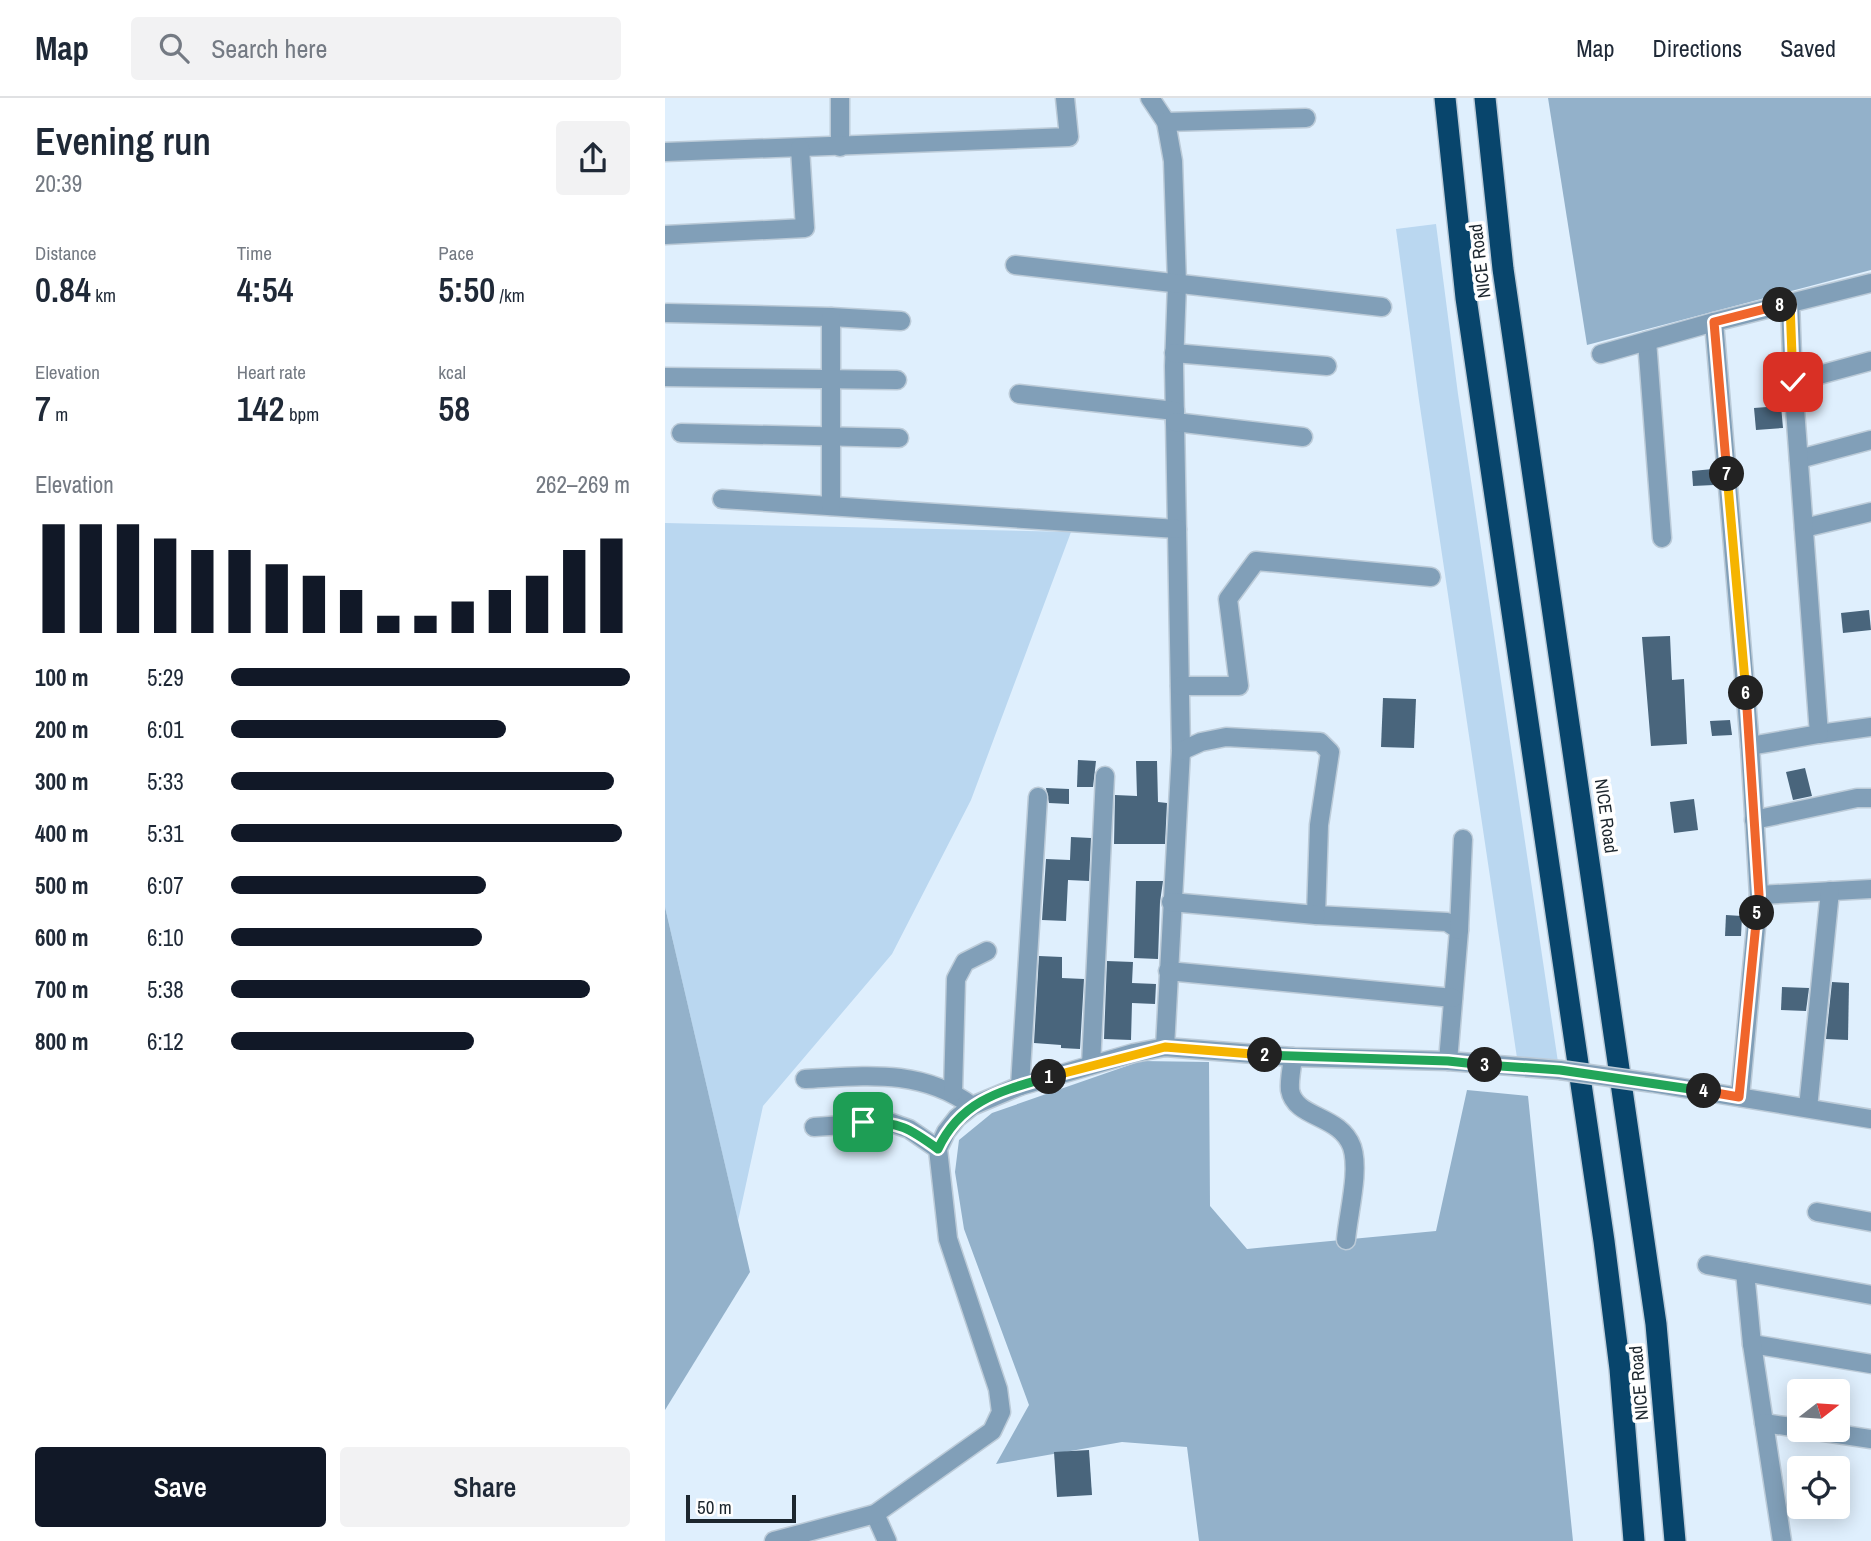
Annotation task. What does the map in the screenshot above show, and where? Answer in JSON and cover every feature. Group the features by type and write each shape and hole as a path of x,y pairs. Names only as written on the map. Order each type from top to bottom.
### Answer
{"highway":[{"name":"NICE Road","path":"1445,98 1466,298 1604,1241 1620,1368 1634,1541"},
{"name":"NICE Road","path":"1485,98 1503,269 1656,1324 1675,1541"}],"street":[{"path":"840,98 840,147"},
{"path":"665,152 1069,137 1065,98"},
{"path":"1150,98 1166,122 1173,161 1177,284 1174,352 1181,751 1165,1047"},
{"path":"1166,122 1306,118"},
{"path":"665,235 805,228 800,148"},
{"path":"1015,265 1382,307"},
{"path":"1601,354 1714,322 1871,283"},
{"path":"1790,303 1793,382 1819,734"},
{"path":"667,313 901,321"},
{"path":"831,317 831,506"},
{"path":"1714,322 1750,746 1759,895 1739,1097"},
{"path":"1647,341 1662,538"},
{"path":"1174,352 1327,366"},
{"path":"1793,382 1871,361"},
{"path":"665,377 897,380"},
{"path":"1019,394 1303,436"},
{"path":"681,433 899,438"},
{"path":"1799,459 1871,440"},
{"path":"722,499 1177,529"},
{"path":"1804,528 1871,512"},
{"path":"1180,686 1238,686 1228,600 1256,561 1431,577"},
{"path":"1750,746 1871,727"},
{"path":"1181,751 1201,742 1226,737 1320,742 1330,752 1319,825 1316,915"},
{"path":"1091,1065 1105,776"},
{"path":"1020,1086 1038,797"},
{"path":"1754,820 1857,798 1871,798"},
{"path":"1448,1061 1459,930 1463,839"},
{"path":"1759,895 1871,890"},
{"path":"1808,1108 1830,891"},
{"path":"1171,902 1316,915 1447,922 1459,930"},
{"path":"953,1092 956,979 965,962 987,951"},
{"path":"1168,971 1453,998"},
{"path":"774,1541 874,1514 992,1431 1001,1412 998,1389 949,1238 938,1149 952,1125 972,1106 1020,1086 1165,1047 1293,1057 1448,1061 1560,1070 1871,1119"},
{"path":"1293,1057 1290,1091 1296,1103 1305,1111 1334,1123 1347,1136 1352,1149 1355,1166 1346,1240"},
{"path":"804,1079 883,1075 925,1081 953,1092 972,1106"},
{"path":"814,1127 889,1122 909,1129 938,1149"},
{"path":"1817,1212 1871,1222"},
{"path":"1707,1265 1871,1295"},
{"path":"1745,1272 1752,1344 1782,1541"},
{"path":"1752,1344 1871,1364"},
{"path":"1764,1423 1787,1426"},
{"path":"1850,1436 1871,1439"},
{"path":"874,1514 887,1541"}],"shaded area":[{"path":"1548,98 1871,98 1871,270 1587,345"},
{"path":"1436,224 1458,394 1558,1062 1517,1058 1419,400 1396,229"},
{"path":"665,523 1071,532 971,800 892,954 763,1106 738,1221 665,907"},
{"path":"665,907 750,1272 665,1410"},
{"path":"1141,1061 1209,1062 1210,1206 1247,1249 1436,1231 1467,1090 1528,1096 1573,1541 1199,1541 1187,1447 1122,1442 996,1464 1029,1405 964,1229 955,1172 959,1140 992,1113"}],"building":[{"path":"1781,406 1783,428 1756,430 1754,408"},
{"path":"1713,469 1714,485 1693,486 1692,471"},
{"path":"1869,610 1871,630 1843,633 1841,613"},
{"path":"1670,636 1672,680 1684,679 1687,744 1651,746 1642,637"},
{"path":"1383,698 1416,699 1414,748 1381,747"},
{"path":"1730,720 1732,735 1712,736 1710,721"},
{"path":"1078,760 1096,761 1093,787 1077,787"},
{"path":"1136,761 1157,761 1158,802 1167,803 1165,844 1114,844 1115,795 1137,796"},
{"path":"1805,768 1812,796 1793,800 1786,772"},
{"path":"1046,788 1069,789 1069,804 1049,803"},
{"path":"1694,799 1698,830 1674,833 1670,802"},
{"path":"1071,837 1091,838 1089,881 1068,880 1066,921 1042,920 1046,859 1070,860"},
{"path":"1136,881 1163,881 1158,959 1134,958"},
{"path":"1726,915 1742,916 1741,936 1725,936"},
{"path":"1039,956 1062,957 1062,978 1084,979 1080,1049 1034,1043"},
{"path":"1107,961 1133,962 1132,983 1156,984 1155,1004 1132,1003 1131,1040 1104,1039"},
{"path":"1832,982 1849,983 1848,1040 1826,1039"},
{"path":"1782,987 1809,988 1806,1011 1781,1010"},
{"path":"1089,1450 1092,1495 1057,1497 1054,1452"}],"route":[{"path":"863,1122 889,1122 909,1129 938,1149 957,1118 983,1100 1016,1087 1134,1053 1165,1047 1293,1057 1448,1061 1560,1070 1739,1097 1759,895 1750,746 1714,322 1790,303 1793,382"}]}
